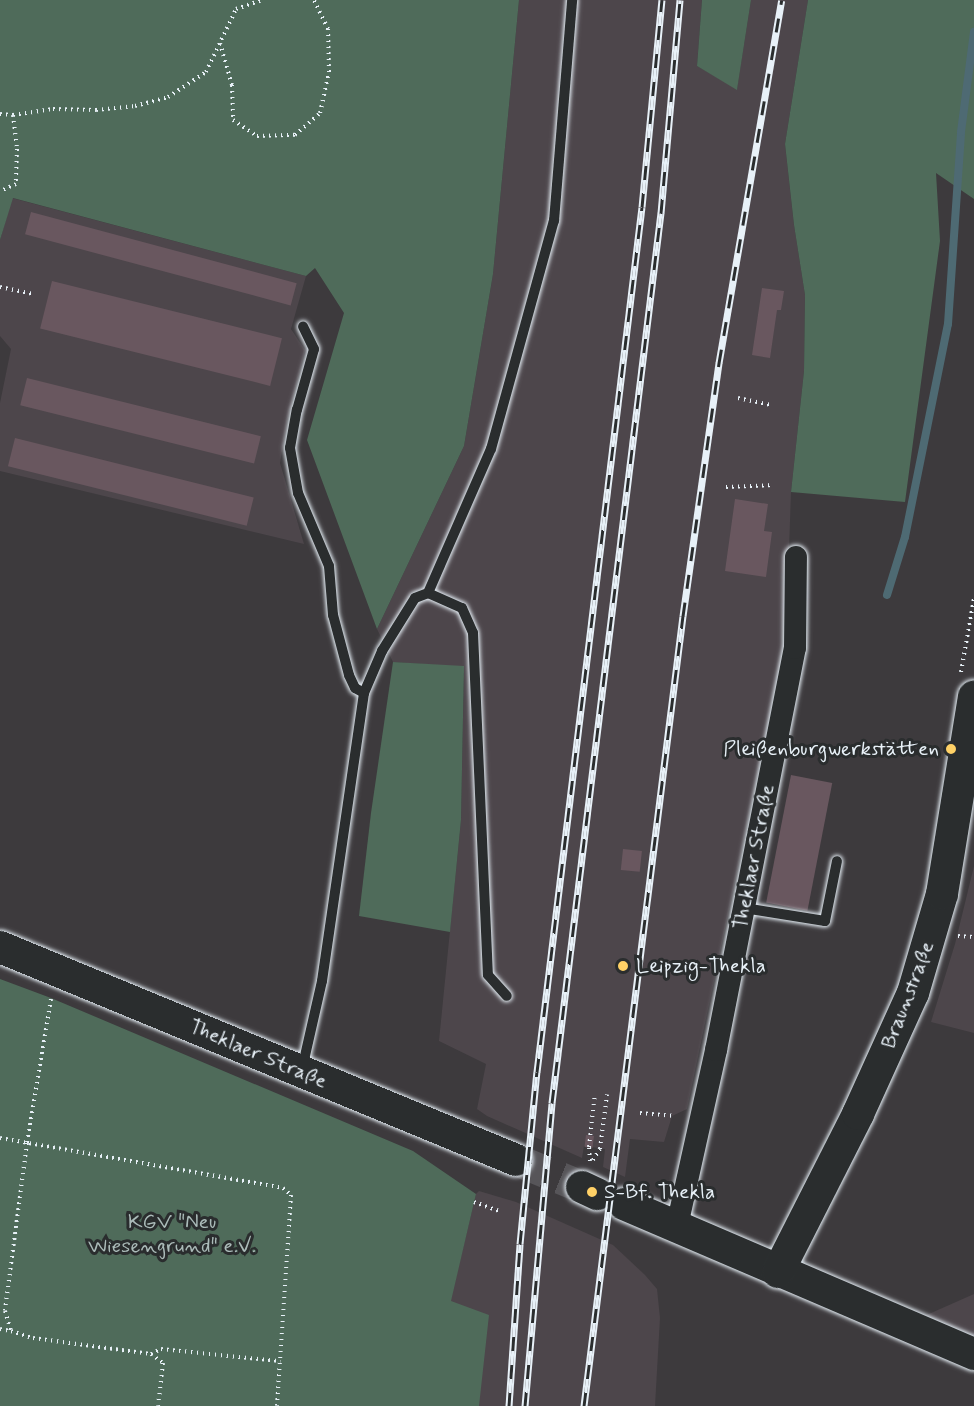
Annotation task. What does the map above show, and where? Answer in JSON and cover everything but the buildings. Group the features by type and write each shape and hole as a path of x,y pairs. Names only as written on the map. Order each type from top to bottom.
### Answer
{"main road":[{"name":"Braunstraße","path":"778,1272 858,1114 913,993 942,894 974,697"},
{"name":"Theklaer Straße","path":"0,947 516,1160"},
{"path":"598,1187 778,1272 974,1354"}],"street":[{"name":"Theklaer Straße","path":"677,1226 744,908 795,648 796,557"}],"lane":[{"path":"428,593 491,449 554,221 572,0"},
{"path":"303,326 314,349 297,410 290,448 298,492 329,566 333,615 349,675 355,688 364,693"},
{"path":"301,1072 322,981 364,693 382,651 415,598 428,593 462,608 473,633 488,975 507,996"},
{"path":"744,908 825,921 837,861"}],"path":[{"path":"0,114 14,115 53,109 96,110 135,106 168,97 206,72 236,9 262,0"},
{"path":"220,43 232,85 233,120 257,136 295,135 320,113 329,72 328,29 314,0"},
{"path":"0,190 16,184 17,149 14,115"},
{"path":"0,287 33,294"},
{"path":"738,398 772,405"},
{"path":"726,487 774,485"},
{"path":"954,936 974,938"},
{"path":"11,1331 5,1311 27,1143 47,1016 60,970"},
{"path":"595,1093 589,1142 598,1187"},
{"path":"600,1149 607,1095"},
{"path":"640,1113 672,1116"},
{"path":"0,1138 283,1188 291,1195 277,1406"},
{"path":"474,1202 499,1211"},
{"path":"0,1329 33,1338 151,1354 163,1363 159,1406"},
{"path":"151,1354 161,1348 280,1361"}],"shaded area":[{"path":"519,0 702,0 697,66 737,89 751,0 808,0 785,144 805,295 804,371 791,492 786,639 687,1109 672,1116 664,1142 630,1139 625,1177 603,1167 605,1149 584,1146 582,1158 487,1116 477,1109 486,1064 439,1041 461,820 464,667 393,662 377,629 464,446 493,274"},
{"path":"12,198 306,276 291,329 305,350 287,421 280,463 304,544 0,471 0,403 11,349 0,336 0,240"},
{"path":"974,866 974,1033 931,1022 955,944"},
{"path":"479,1191 516,1202 613,1245 657,1289 660,1318 655,1406 441,1406 450,1302 476,1194"},
{"path":"974,1294 974,1337 922,1317"}],"green space":[{"path":"0,0 519,0 493,274 464,446 377,629 307,440 344,313 315,268 306,276 13,198 0,240"},
{"path":"702,0 751,0 737,90 697,66"},
{"path":"808,0 974,0 974,199 936,173 940,241 905,502 791,492 804,371 805,295 785,144"},
{"path":"393,662 464,666 461,820 450,932 359,916"},
{"name":"KGV \"Neu Wiesengrund\" e.V.","path":"0,979 51,998 413,1151 476,1194 451,1301 489,1315 479,1406 0,1406"}],"waterway":[{"path":"887,595 905,537 948,324 961,132 974,32"}],"tunnel":[{"path":"516,1160 582,1187"}],"railway":[{"path":"509,1406 520,1244 537,1072 642,207 662,0"},
{"path":"525,1406 552,1103 661,213 680,0"},
{"path":"584,1406 683,616 719,363 782,0"}],"place":[{"name":"Pleißenburgwerkstätten","path":"951,749"},
{"name":"Leipzig-Thekla","path":"623,966"},
{"name":"S-Bf. Thekla","path":"592,1192"}]}
